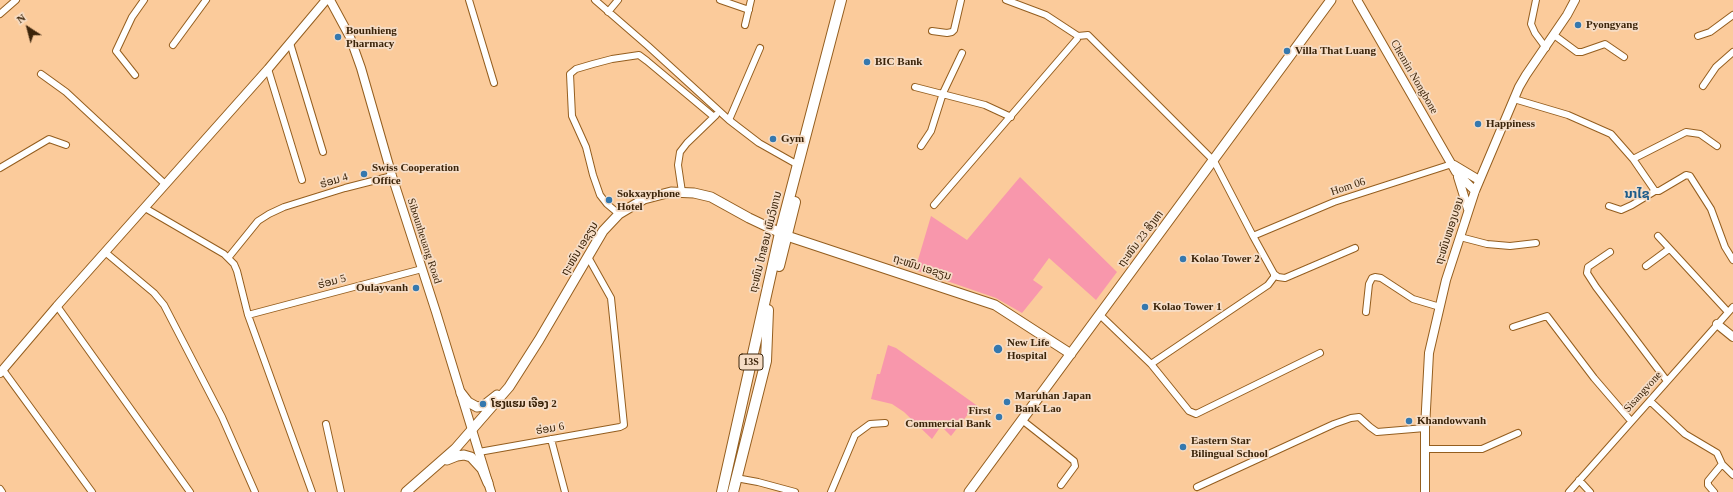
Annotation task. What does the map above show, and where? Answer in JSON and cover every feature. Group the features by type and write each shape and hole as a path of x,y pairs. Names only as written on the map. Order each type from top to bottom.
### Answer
{"highway":[{"name":"ຖະໜົນ ໄກສອນ ພົມວິຫານ","path":"722,492 798,165 841,0"},
{"name":"ຖະໜົນ ໄກສອນ ພົມວິຫານ","path":"733,492 766,361 767,316 783,234 847,0"}],"main road":[{"name":"ຖະໜົນ 23 ສິງຫາ","path":"969,492 1331,0"},
{"name":"ຖະໜົນ ເອຊຽນ","path":"406,492 455,449 509,387 539,340 603,231 619,214 644,199 671,192 694,193 711,197 749,218 783,234 995,305 1071,354"},
{"path":"461,393 468,402 477,407 489,402 509,387"},
{"path":"435,467 453,457 464,455 471,457 477,462 488,483"}],"street":[{"path":"0,14 16,0"},
{"path":"135,75 116,51 132,17 144,0"},
{"path":"173,45 206,0"},
{"path":"92,492 2,368 268,69 326,0"},
{"name":"Sibounheuang Road","path":"330,0 350,37 361,68 392,176 491,492"},
{"path":"468,0 494,83"},
{"path":"595,0 729,120 759,143 798,165"},
{"path":"608,12 618,0"},
{"path":"720,0 749,10"},
{"path":"745,24 751,0"},
{"path":"932,32 947,33 954,30 961,0"},
{"path":"1006,0 1046,15 1078,36 1088,35 1214,161 1253,236 1274,274 1278,277 1285,278 1355,248"},
{"name":"Chemin Nongbone","path":"1356,0 1454,168 1475,191"},
{"path":"1536,0 1532,24 1535,33 1546,48"},
{"name":"ຖະໜົນໜອງບອນ","path":"1425,492 1425,428 1429,353 1440,307 1468,210 1479,180 1526,75 1546,48 1575,0"},
{"path":"1698,36 1710,32 1733,15"},
{"path":"1554,35 1577,52 1582,52 1605,44 1624,57"},
{"path":"934,206 1011,118 1078,36"},
{"path":"290,43 323,152"},
{"path":"729,120 760,48"},
{"path":"1703,86 1716,67 1733,52"},
{"path":"921,146 931,131 943,93 962,53"},
{"path":"619,214 607,204 600,195 586,147 572,116 570,74 576,68 612,59 639,55 714,117"},
{"path":"268,69 302,180"},
{"path":"41,74 66,92 166,184"},
{"path":"915,86 985,105 1011,118"},
{"path":"1514,99 1568,115 1611,134 1633,159 1655,191"},
{"path":"682,192 678,165 680,152 687,143 720,111"},
{"path":"1633,159 1686,132 1700,134 1717,146"},
{"path":"0,168 49,139 66,145"},
{"path":"1454,168 1468,210"},
{"name":"Chemin Nongbone","path":"1454,168 1479,180"},
{"name":"Hom 06","path":"1253,236 1334,202 1454,168"},
{"path":"1609,206 1621,210 1632,206 1655,191 1659,191 1686,175 1690,176 1711,209 1724,247 1733,260"},
{"name":"ຮ່ອມ 4","path":"228,258 258,221 284,207 392,176"},
{"path":"145,208 228,258 237,271 248,315 312,492"},
{"path":"1658,236 1728,312"},
{"path":"1460,237 1487,244 1510,246 1536,243"},
{"path":"1646,266 1669,249"},
{"path":"105,252 154,293 164,305 222,417 255,492"},
{"path":"1610,252 1588,268 1587,273 1596,288 1667,381"},
{"name":"ຮ່ອມ 6","path":"479,452 620,427 624,425 618,353 611,298 588,257"},
{"name":"ຮ່ອມ 5","path":"248,315 422,269"},
{"path":"1151,364 1268,285 1274,277 1274,274"},
{"path":"1366,312 1369,284 1372,278 1375,277 1381,278 1413,299 1440,307"},
{"path":"57,306 190,492"},
{"name":"Sisangvone","path":"1569,492 1733,307"},
{"path":"1099,314 1151,364 1189,411 1196,414 1320,353"},
{"path":"1513,326 1547,316 1594,378 1631,421"},
{"path":"1717,324 1733,337"},
{"path":"1650,401 1685,434 1717,453 1722,464 1733,475"},
{"path":"1197,487 1334,424 1351,418 1359,416 1377,432 1425,428"},
{"path":"1022,420 1074,461 1075,466 1060,485"},
{"path":"830,492 855,435 870,424 885,423"},
{"path":"326,424 341,492"},
{"path":"1426,449 1482,449 1518,433"},
{"path":"550,439 565,492"},
{"path":"1714,492 1708,485 1708,481 1722,464"},
{"path":"736,478 795,492"},
{"path":"1579,480 1590,492"},
{"path":"0,488 2,492"}],"shaded area":[{"path":"1020,177 1117,272 1096,300 1049,258 1033,280 1043,287 1022,313 996,298 915,270 931,216 967,240"},
{"path":"888,345 896,348 979,407 974,415 969,413 951,436 941,426 932,439 904,412 892,404 871,399 877,374 880,374"}],"place":[{"name":"Pyongyang","path":"1578,25"},
{"name":"Bounhieng Pharmacy","path":"338,37"},
{"name":"Villa That Luang","path":"1287,51"},
{"name":"BIC Bank","path":"867,62"},
{"name":"Happiness","path":"1478,124"},
{"name":"Gym","path":"773,139"},
{"name":"Swiss Cooperation Office","path":"364,174"},
{"name":"Sokxayphone Hotel","path":"609,200"},
{"name":"Kolao Tower 2","path":"1183,259"},
{"name":"Oulayvanh","path":"416,288"},
{"name":"Kolao Tower 1","path":"1145,307"},
{"name":"New Life Hospital","path":"998,349"},
{"name":"Maruhan Japan Bank Lao","path":"1007,402"},
{"name":"ໂຮງແຮມ ເຈືອງ 2","path":"483,404"},
{"name":"First Commercial Bank","path":"999,417"},
{"name":"Khandowvanh","path":"1409,421"},
{"name":"Eastern Star Bilingual School","path":"1183,447"}],"district":[{"name":"ນາໄຊ","path":"1637,195"}]}
